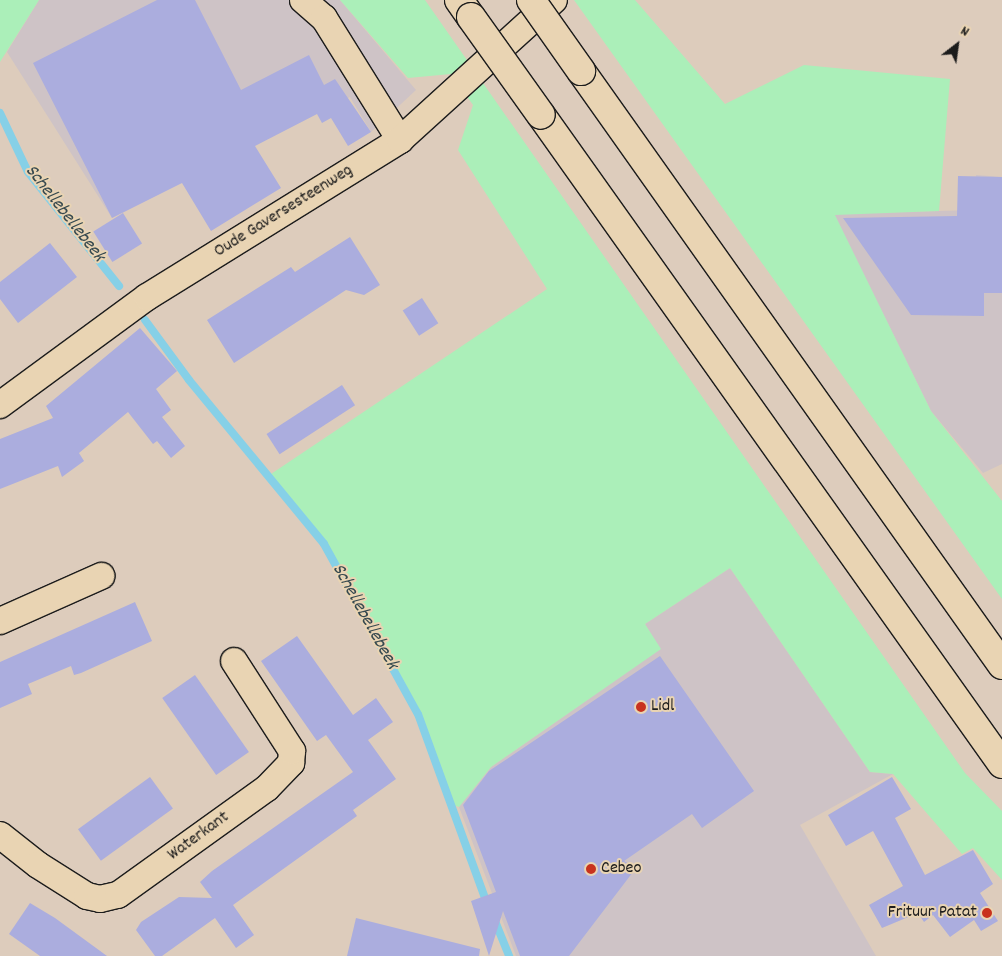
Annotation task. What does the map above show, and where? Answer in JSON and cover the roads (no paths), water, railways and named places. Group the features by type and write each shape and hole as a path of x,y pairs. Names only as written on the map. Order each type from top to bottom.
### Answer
{"highway":[{"path":"531,0 1002,665"},
{"path":"465,8 997,757"}],"street":[{"path":"303,0 324,18 400,140"},
{"name":"Oude Gaversesteenweg","path":"0,406 147,296 400,140 554,0"},
{"path":"0,621 101,576"},
{"name":"Waterkant","path":"0,835 38,866 87,896 100,899 118,894 267,788 291,763 292,751 234,661"}],"waterway":[{"name":"Schellebellebeek","path":"0,113 28,172 119,286"},
{"name":"Schellebellebeek","path":"145,320 189,380 324,544 418,714 488,906"},
{"name":"Schellebellebeek","path":"495,921 509,956"}],"place":[{"name":"Lidl","path":"641,707"},
{"name":"Cebeo","path":"591,869"},
{"name":"Frituur Patat","path":"987,913"}]}
